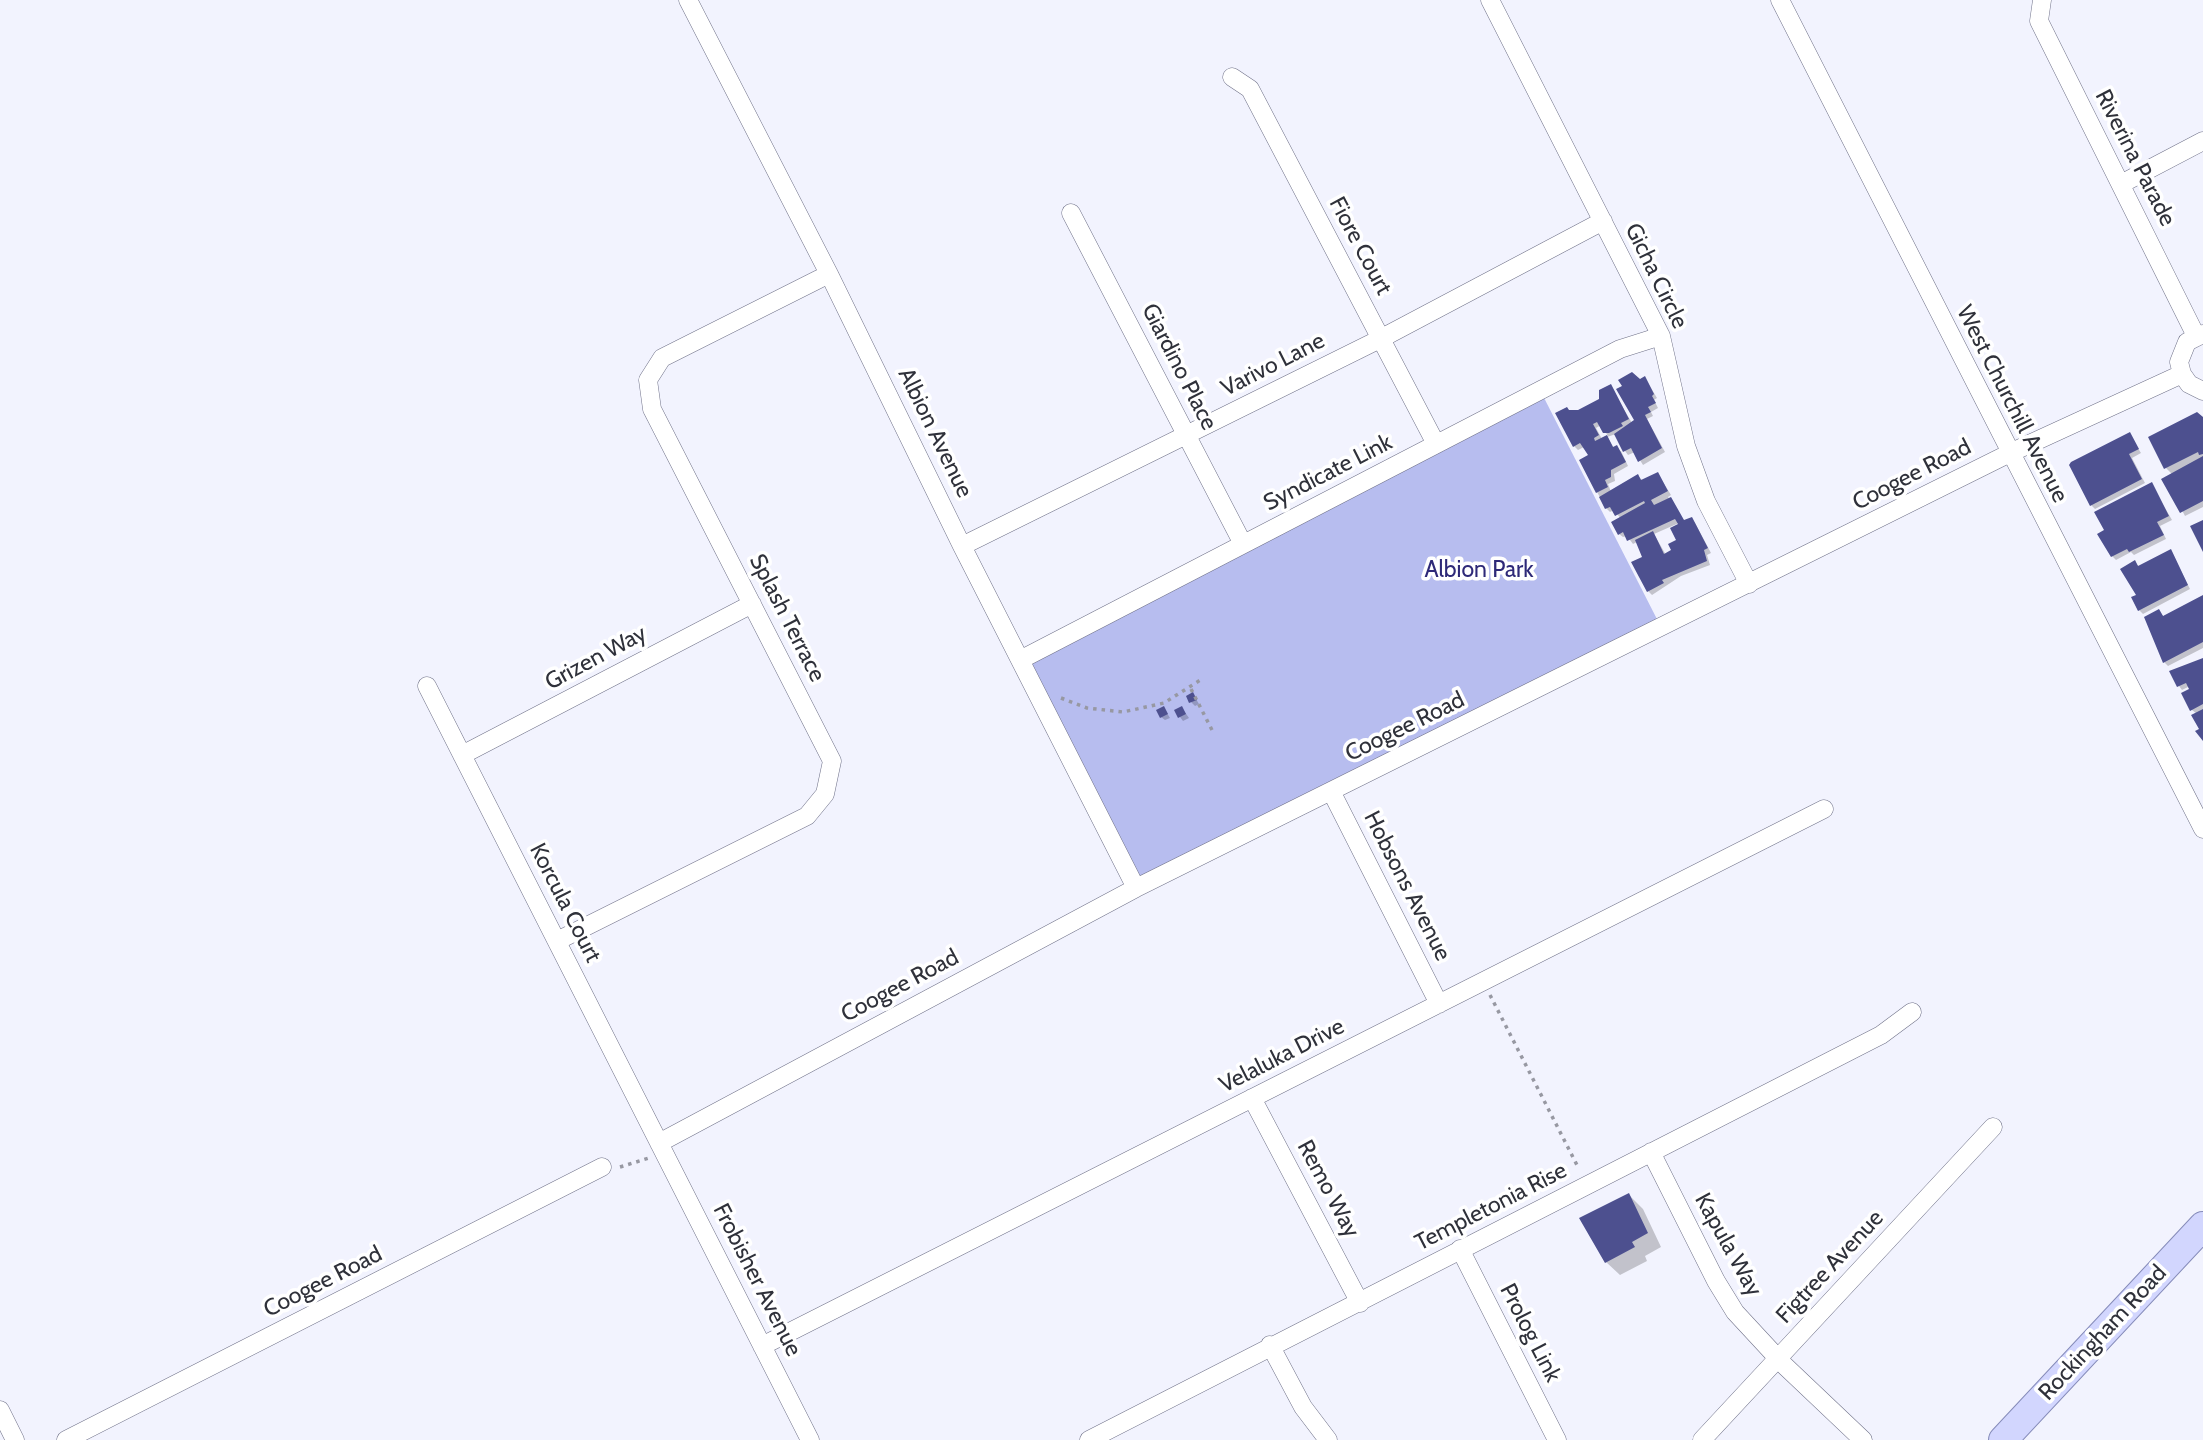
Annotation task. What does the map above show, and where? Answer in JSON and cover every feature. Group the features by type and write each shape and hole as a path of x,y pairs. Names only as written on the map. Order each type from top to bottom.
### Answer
{"main road":[{"name":"Rockingham Road","path":"2003,1440 2203,1226"}],"street":[{"name":"Albion Avenue","path":"688,0 829,274 962,546 1136,888"},
{"name":"Gicha Circle","path":"1490,0 1661,337 1686,446 1706,501 1749,584"},
{"name":"West Churchill Avenue","path":"1780,0 2203,829"},
{"name":"Riverina Parade","path":"2042,0 2039,22 2200,335"},
{"name":"Fiore Court","path":"1232,77 1250,89 1436,444"},
{"path":"2121,184 2203,141"},
{"name":"Giardino Place","path":"1071,213 1242,544"},
{"name":"Varivo Lane","path":"962,546 1380,339 1602,221"},
{"name":"Splash Terrace","path":"557,941 807,816 825,794 832,761 652,409 648,380 662,358 829,274"},
{"path":"2200,335 2182,349 2179,362 2182,374 2189,384 2203,391"},
{"name":"Syndicate Link","path":"1020,660 1620,349 1661,337"},
{"name":"Coogee Road","path":"661,1147 1136,888 2010,453 2182,374"},
{"name":"Grizen Way","path":"462,755 752,604"},
{"name":"Korcula Court","path":"427,686 661,1147"},
{"name":"Hobsons Avenue","path":"1331,791 1439,1004"},
{"name":"Velaluka Drive","path":"762,1346 1824,809"},
{"name":"Templetonia Rise","path":"1089,1440 1881,1034 1912,1012"},
{"name":"Remo Way","path":"1252,1098 1360,1303"},
{"name":"Figtree Avenue","path":"1702,1440 1993,1127"},
{"name":"Frobisher Avenue","path":"661,1147 810,1440"},
{"name":"Kapula Way","path":"1651,1152 1726,1297 1745,1324 1863,1440"},
{"name":"Coogee Road","path":"66,1440 602,1167"},
{"name":"Prolog Link","path":"1460,1249 1557,1440"},
{"path":"1270,1345 1303,1407 1328,1440"},
{"path":"0,1410 15,1440"}],"path":[{"path":"1061,698 1087,708 1123,712 1156,706 1191,689 1202,680"},
{"path":"1191,689 1212,730"},
{"path":"1483,981 1587,1185"},
{"path":"602,1167 630,1166 661,1147"}],"green space":[{"name":"Albion Park","path":"1540,390 1661,627 1136,888 1020,660"}],"building":[{"path":"1632,372 1640,379 1645,376 1654,394 1652,396 1656,403 1648,407 1651,412 1645,415 1662,448 1638,462 1631,448 1623,452 1614,434 1634,420 1616,389 1622,386 1618,380"},
{"path":"1611,384 1629,419 1621,423 1623,426 1609,433 1603,433 1597,422 1593,424 1599,435 1594,438 1595,441 1607,435 1613,447 1617,445 1626,462 1611,470 1611,477 1605,480 1608,487 1596,493 1579,460 1588,455 1580,443 1573,447 1555,413 1567,407 1569,410 1578,410 1599,399 1599,390"},
{"path":"2197,412 2203,417 2203,454 2199,455 2198,452 2164,469 2148,437"},
{"path":"2130,432 2139,449 2129,454 2142,479 2090,506 2069,465"},
{"path":"2203,456 2203,501 2180,513 2161,479"},
{"path":"1658,472 1668,491 1651,500 1654,505 1671,497 1684,520 1692,517 1708,548 1704,550 1707,561 1662,580 1664,583 1647,592 1631,562 1642,557 1635,540 1653,531 1664,554 1671,550 1668,544 1676,540 1670,528 1678,524 1675,519 1627,541 1623,532 1618,535 1611,522 1645,503 1644,501 1615,516 1610,507 1605,509 1599,497 1638,474 1641,480"},
{"path":"2152,482 2169,516 2157,522 2164,535 2129,552 2127,549 2111,557 2097,534 2104,530 2094,512"},
{"path":"2203,520 2203,552 2190,526"},
{"path":"2171,549 2188,585 2138,611 2131,597 2136,595 2120,569 2135,560 2138,566"},
{"path":"2203,595 2203,642 2163,663 2144,617 2159,609 2163,616"},
{"path":"2203,658 2203,704 2190,711 2181,693 2189,689 2186,683 2177,687 2169,671"},
{"path":"1193,692 1197,700 1189,703 1186,696"},
{"path":"1164,706 1168,714 1160,718 1156,710"},
{"path":"1182,706 1186,714 1178,718 1174,710"},
{"path":"2203,709 2203,741 2195,731 2199,729 2191,715"},
{"path":"1629,1193 1648,1233 1632,1242 1635,1247 1605,1263 1579,1218"}]}
